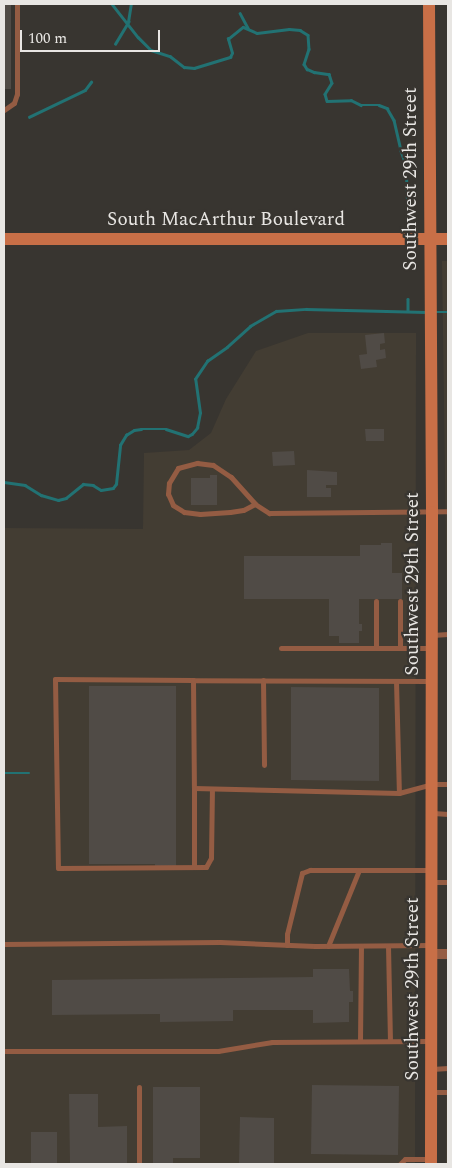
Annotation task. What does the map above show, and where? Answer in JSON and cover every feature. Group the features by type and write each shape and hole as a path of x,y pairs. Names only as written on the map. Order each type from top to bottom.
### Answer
{"street":[{"name":"Southwest 29th Street","path":"429,4 429,323 432,512 431,1161"},
{"name":"South MacArthur Boulevard","path":"4,239 448,239"},
{"path":"432,949 448,954"}],"lane":[{"path":"4,110 14,103 18,94 17,4"},
{"path":"255,504 244,510 230,512 200,514 184,512 173,505 168,494 169,483 178,468 197,463 213,465 231,477 255,504 270,513 448,511"},
{"path":"376,601 376,648"},
{"path":"400,601 400,648"},
{"path":"432,635 448,634"},
{"path":"281,648 432,648"},
{"path":"212,789 211,858 206,867 58,868 55,679 432,682"},
{"path":"193,680 194,867"},
{"path":"263,680 264,765"},
{"path":"396,681 399,793"},
{"path":"194,788 399,793 432,784 448,784"},
{"path":"432,813 448,814"},
{"path":"287,945 287,934 302,873 310,870 359,870 432,876 448,882"},
{"path":"328,946 359,870"},
{"path":"4,944 220,942 388,946 432,949"},
{"path":"360,1042 361,946"},
{"path":"388,946 390,1041"},
{"path":"4,1051 218,1051 272,1042 432,1041"},
{"path":"431,1069 448,1068"},
{"path":"139,1087 139,1164"},
{"path":"431,1092 448,1092"},
{"path":"400,1164 405,1159 431,1161"}],"shaded area":[{"path":"442,261 448,261 448,691"},
{"path":"308,333 416,333 415,1164 4,1164 4,528 143,529 144,453 189,450 211,433 226,399 256,351"},
{"path":"448,691 448,1164 446,1164"}],"building":[{"path":"4,4 11,4 11,89 4,89"},
{"path":"384,333 385,343 380,344 380,350 385,349 386,358 376,360 377,367 361,369 359,355 367,354 365,335"},
{"path":"365,429 384,429 384,441 366,441"},
{"path":"294,451 295,465 273,466 272,452"},
{"path":"307,470 337,472 337,485 326,485 326,488 331,488 331,497 307,497"},
{"path":"210,475 217,475 217,505 191,505 191,478 210,478"},
{"path":"381,543 392,543 392,573 402,573 402,599 359,599 359,624 362,624 362,631 359,631 359,643 339,643 339,636 329,636 329,599 244,599 244,556 360,556 360,545 381,545"},
{"path":"89,686 176,686 176,866 155,866 155,864 89,864"},
{"path":"291,687 379,688 379,781 291,780"},
{"path":"313,969 349,969 350,991 353,991 353,1002 349,1002 349,1022 313,1023 313,1010 233,1010 233,1021 160,1022 160,1014 52,1015 52,980 313,977"},
{"path":"312,1085 399,1086 398,1155 311,1154"},
{"path":"153,1087 200,1087 200,1158 173,1158 173,1164 153,1164"},
{"path":"69,1094 98,1094 98,1127 127,1126 127,1164 70,1164"},
{"path":"240,1117 274,1118 274,1164 239,1164"},
{"path":"31,1132 57,1132 57,1164 31,1164"}],"waterway":[{"path":"112,4 138,37 151,50 170,56 184,67 194,68 230,57 232,53 228,39 243,27 257,33 289,29 300,30 308,35 309,49 304,64 307,69 314,72 329,74 332,83 325,94 327,101 351,100 361,105 379,105 387,108 394,120 406,165 408,211"},
{"path":"115,44 128,22 131,4"},
{"path":"240,13 248,28"},
{"path":"29,117 85,90 91,82"},
{"path":"408,299 408,311"},
{"path":"4,482 25,485 41,495 58,500 66,498 83,484 93,485 101,490 113,488 116,484 120,445 126,435 134,430 141,429 166,429 188,436 192,434 197,428 200,413 195,379 207,361 227,347 250,326 276,311 306,309 426,312"},
{"path":"434,312 448,312"},
{"path":"4,773 29,773"}]}
